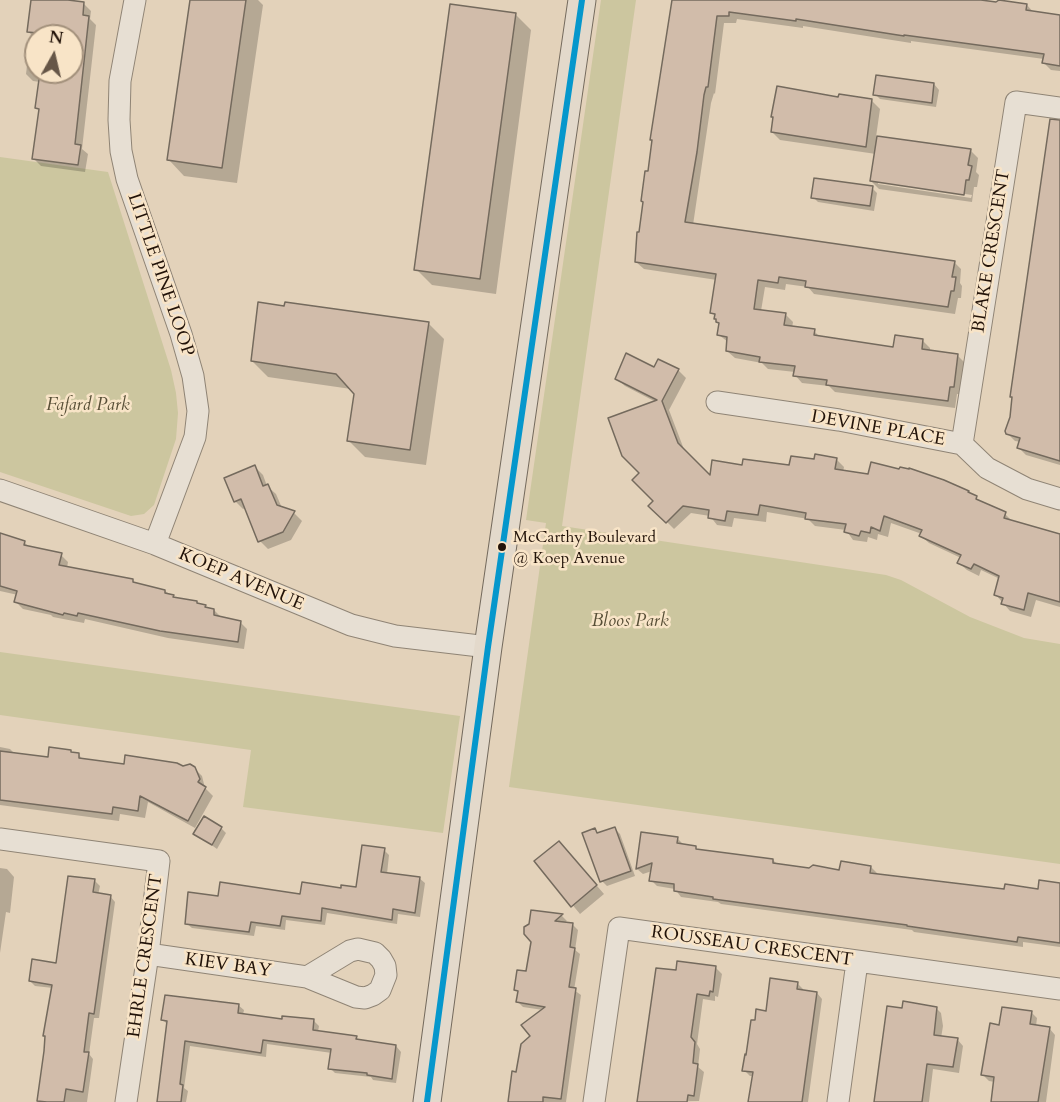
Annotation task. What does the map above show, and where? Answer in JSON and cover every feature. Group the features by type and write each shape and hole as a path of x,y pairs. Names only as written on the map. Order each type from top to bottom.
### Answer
{"main road":[{"path":"427,1102 488,647 582,0"}],"street":[{"name":"LITTLE PINE LOOP","path":"135,0 120,81 121,151 127,178 181,334 193,376 198,411 195,437 155,544"},
{"name":"BLAKE CRESCENT","path":"962,444 1016,102 1060,108"},
{"name":"DEVINE PLACE","path":"717,402 839,420 962,444 987,468 1027,489 1060,498"},
{"name":"KOEP AVENUE","path":"0,490 155,544 351,625 395,636 488,647"},
{"name":"EHRLE CRESCENT","path":"0,839 159,861 126,1102"},
{"name":"ROUSSEAU CRESCENT","path":"594,1102 619,928 1060,988"},
{"name":"KIEV BAY","path":"148,954 307,977"},
{"path":"837,1102 857,962"}],"green space":[{"name":"Bloos Park","path":"601,0 636,0 562,526 886,575 901,580 970,617 1024,638 1060,644 1060,864 509,787 546,523 526,520"},
{"name":"Fafard Park","path":"0,157 108,172 171,370 176,393 178,413 176,439 154,505 144,514 131,516 0,472"},
{"path":"0,652 460,716 443,833 243,807 251,750 0,715"}],"building":[{"path":"31,0 84,2 83,15 89,16 84,62 84,24 28,24"},
{"path":"190,0 246,0 222,168 167,160"},
{"path":"672,0 981,0 996,2 999,0 1027,4 1026,10 1060,15 1060,66 1042,63 1044,54 796,19 796,21 729,12 729,16 717,16 708,87 704,95 685,222 955,261 952,277 956,277 954,291 951,291 948,307 805,287 806,281 779,277 778,283 758,280 754,309 786,313 784,325 815,329 814,335 893,347 895,335 923,339 922,349 958,354 954,387 950,387 948,401 826,385 827,380 793,376 795,366 759,362 760,357 726,351 727,337 717,335 719,323 714,319 715,314 710,313 716,274 635,262 645,171 648,171 652,140 650,140"},
{"path":"450,4 516,13 480,279 414,270"},
{"path":"876,75 934,83 932,103 873,95"},
{"path":"38,84 82,84 75,144 81,145 78,165 32,159 39,109 35,108"},
{"path":"777,86 838,97 839,94 872,99 866,147 771,132 773,117 771,117"},
{"path":"1050,119 1060,120 1060,461 1017,448 1020,438 1006,434 1005,431 1010,417 1012,397 1010,397"},
{"path":"877,136 971,149 968,165 972,166 969,180 966,180 964,195 870,181"},
{"path":"814,178 873,186 870,206 811,198"},
{"path":"258,302 284,306 285,302 429,322 410,450 347,441 354,394 336,374 251,361"},
{"path":"626,353 654,367 658,359 679,369 662,401 678,443 710,475 712,460 742,465 743,459 789,465 791,456 814,459 815,454 837,458 835,469 868,474 871,462 899,469 900,467 909,468 944,480 969,491 977,496 976,499 1006,512 1004,518 1060,534 1060,602 1028,593 1024,610 1001,604 1003,598 994,595 999,576 974,564 971,569 957,563 961,555 919,536 922,530 884,516 880,531 871,527 870,533 861,531 859,536 844,532 846,524 805,519 806,513 760,505 758,515 727,511 725,521 708,518 709,510 683,506 666,523 648,506 653,501 632,480 639,473 622,456 608,418 657,400 615,379"},
{"path":"255,465 263,486 268,484 277,505 295,511 283,532 258,542 241,499 234,502 224,478"},
{"path":"0,533 25,541 24,545 62,553 59,565 133,579 133,582 165,590 165,593 174,595 173,597 206,605 205,607 214,609 214,615 241,621 238,642 160,631 78,613 77,616 64,613 63,615 14,602 17,591 0,586"},
{"path":"49,747 71,750 71,752 79,753 79,758 124,764 125,755 177,763 183,766 190,764 195,767 200,779 198,782 206,787 188,821 140,796 138,811 113,807 112,814 0,800 0,751 48,757"},
{"path":"204,816 222,827 212,845 193,834"},
{"path":"615,827 631,871 600,882 582,833 595,828 597,833"},
{"path":"641,832 678,837 677,843 696,846 696,849 773,859 773,863 809,868 813,865 839,870 841,861 871,866 870,873 1004,889 1005,884 1038,889 1039,880 1060,883 1060,943 1018,937 1017,942 713,899 713,897 674,891 674,884 649,881 652,863 636,869"},
{"path":"559,841 597,885 571,907 534,861"},
{"path":"362,845 385,848 381,872 420,877 415,913 393,909 392,920 322,908 321,921 282,916 280,926 251,922 249,932 185,924 188,892 218,896 220,882 300,894 302,882 341,888 341,885 356,887"},
{"path":"68,876 95,879 93,892 111,895 94,1014 89,1013 84,1052 89,1052 83,1092 66,1089 64,1102 37,1101 44,1051 45,1036 43,1036 52,985 29,981 32,959 56,963"},
{"path":"531,910 563,914 555,921 573,923 570,947 575,948 569,987 576,988 561,1099 543,1097 543,1102 508,1102 512,1071 516,1072 521,1044 530,1036 521,1025 545,1007 516,1002 518,991 514,990 517,970 526,971 531,942 524,934 524,927 529,924"},
{"path":"677,961 716,966 713,992 710,991 709,996 697,994 691,1037 695,1042 693,1063 698,1064 694,1096 688,1095 687,1102 637,1102 656,968 676,970"},
{"path":"770,978 798,982 797,989 817,992 802,1102 748,1102 753,1072 742,1071 751,1020 755,1020 756,1009 766,1011"},
{"path":"165,995 239,1004 238,1013 282,1019 282,1016 314,1019 313,1030 357,1036 356,1039 396,1045 392,1079 367,1075 367,1073 328,1069 331,1049 263,1040 261,1053 185,1041 180,1084 183,1085 181,1102 157,1102 167,1021 161,1020"},
{"path":"903,1001 937,1007 934,1035 958,1038 953,1067 927,1064 922,1102 874,1102 887,1006 902,1008"},
{"path":"1002,1007 1032,1011 1030,1024 1050,1027 1038,1102 991,1102 994,1077 981,1075 990,1023 999,1025"}],"transit line":[{"path":"427,1102 488,647 582,0"}],"place":[{"name":"McCarthy Boulevard @ Koep Avenue","path":"502,547"}]}
